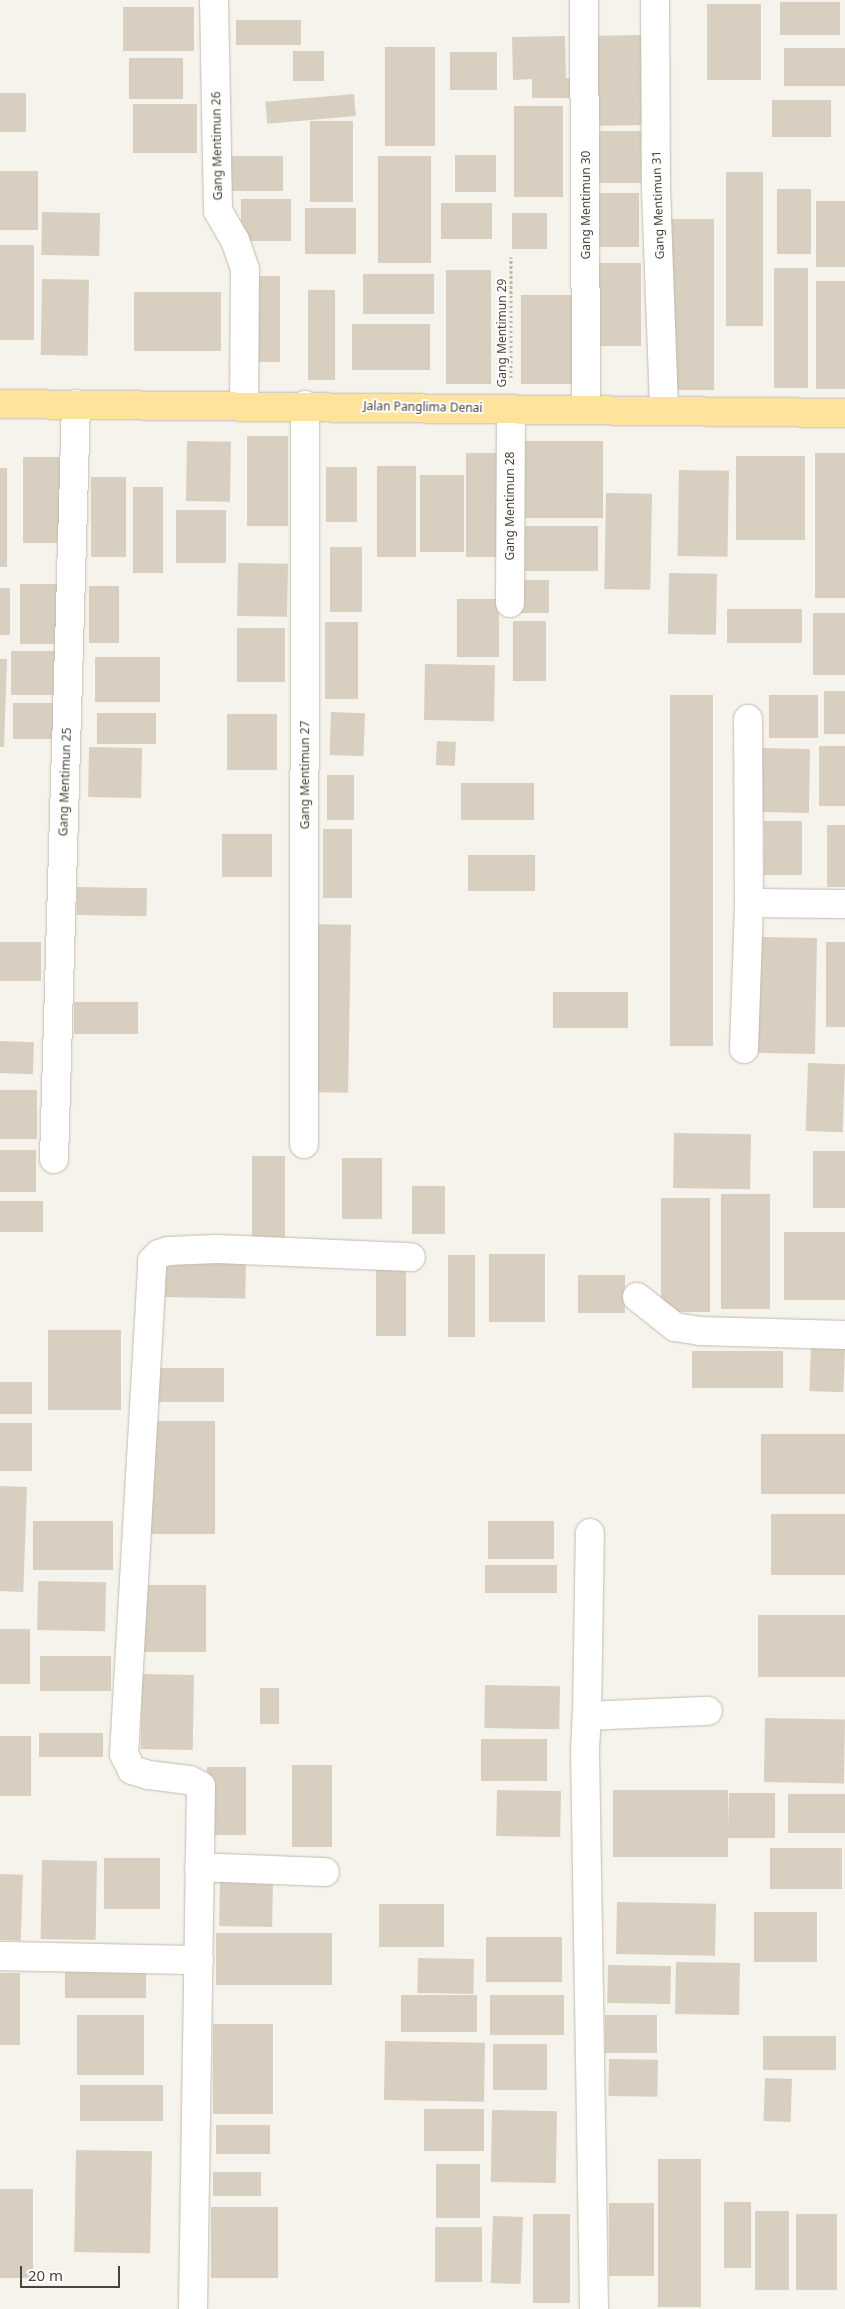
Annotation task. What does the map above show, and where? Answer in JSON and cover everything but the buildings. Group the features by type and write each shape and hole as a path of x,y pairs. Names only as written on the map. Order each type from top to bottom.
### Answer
{"main road":[{"name":"Jalan Panglima Denai","path":"0,404 305,405 845,413"}],"street":[{"name":"Gang Mentimun 26","path":"214,0 218,211 235,240 245,269 244,406"},
{"name":"Gang Mentimun 30","path":"584,0 586,410"},
{"name":"Gang Mentimun 31","path":"655,0 656,189 664,411"},
{"name":"Gang Mentimun 25","path":"54,1159 76,404"},
{"name":"Gang Mentimun 27","path":"304,1144 305,405"},
{"name":"Gang Mentimun 28","path":"510,603 511,408"},
{"path":"744,1049 749,904 748,719"},
{"path":"749,904 845,904"},
{"path":"193,2309 201,1786 189,1780 149,1775 132,1770 124,1754 152,1261 159,1254 168,1251 217,1249 411,1257"},
{"path":"637,1298 675,1327 699,1331 845,1335"},
{"path":"590,1533 585,1750 594,2309"},
{"path":"587,1716 708,1711"},
{"path":"200,1867 326,1872"},
{"path":"0,1956 199,1960"}],"path":[{"name":"Gang Mentimun 29","path":"511,256 511,408"}]}
